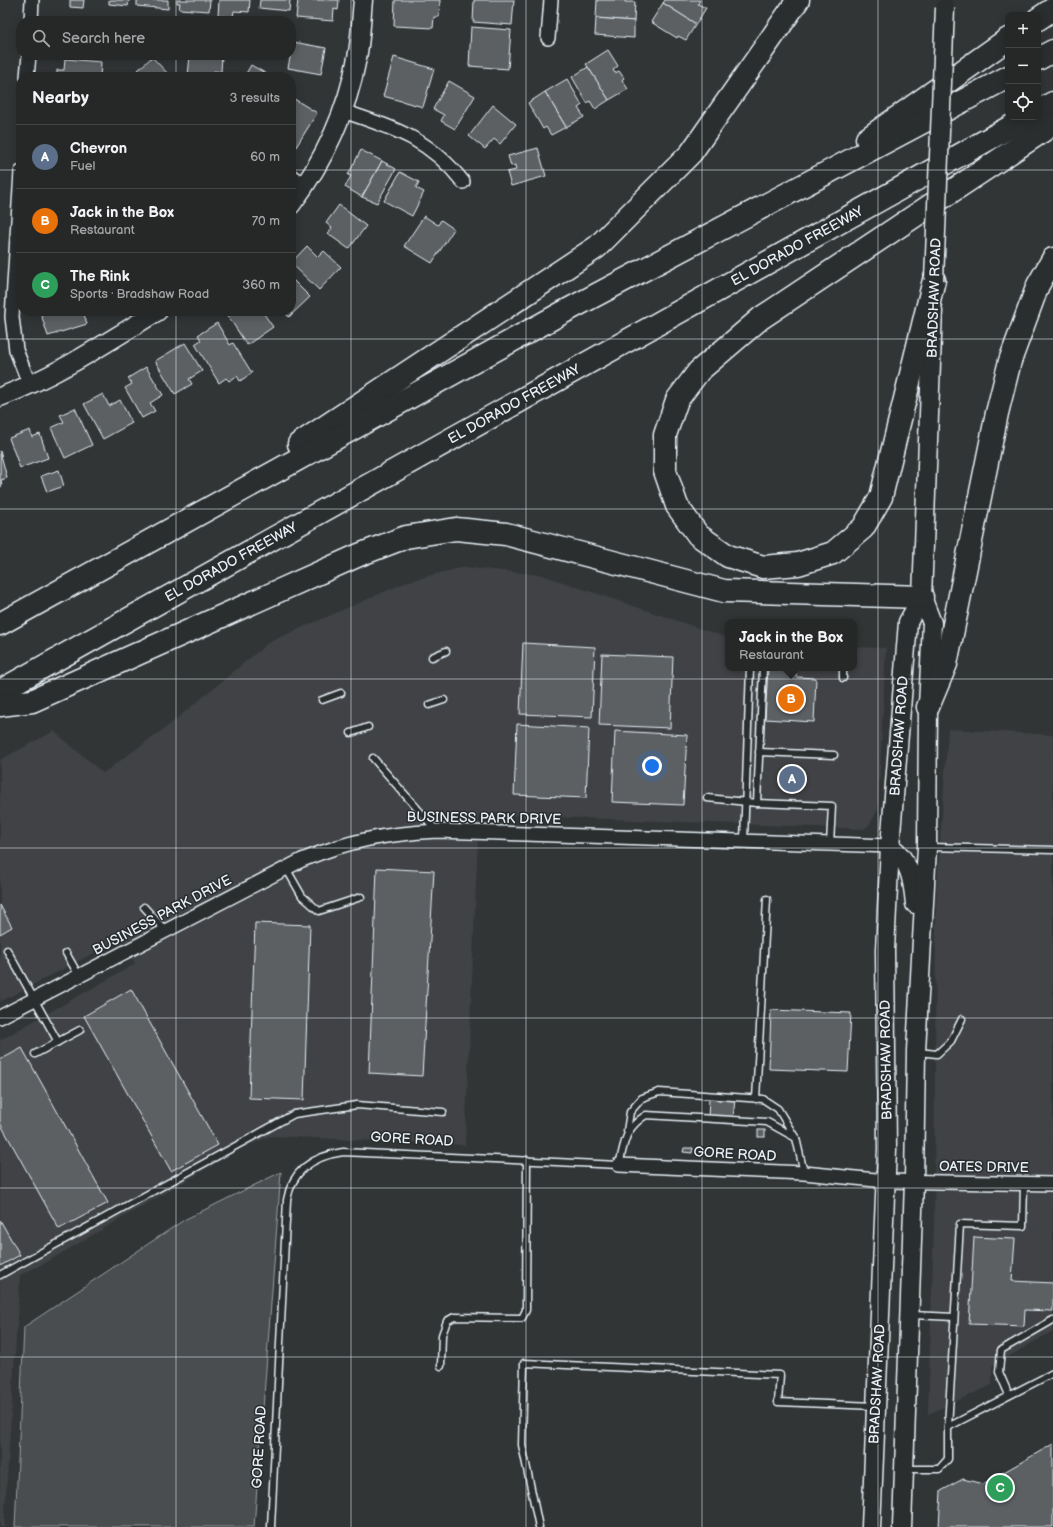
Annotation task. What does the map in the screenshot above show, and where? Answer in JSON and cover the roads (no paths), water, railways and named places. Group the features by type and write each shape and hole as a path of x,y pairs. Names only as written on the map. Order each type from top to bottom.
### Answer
{"highway":[{"path":"161,535 597,247 691,153 798,0"},
{"path":"1041,17 1053,9"},
{"path":"793,191 1005,41"},
{"path":"1041,58 1053,51"},
{"path":"0,624 562,313 1005,79"},
{"path":"1041,109 1053,103"},
{"name":"EL DORADO FREEWAY","path":"0,691 1023,120"},
{"path":"934,280 881,496 863,528 833,553 798,564 763,566 728,556 698,535 677,506 665,471 665,435 677,400 699,371 761,318 1053,124"},
{"path":"928,707 946,664 995,420 1010,361 1038,285 1053,259"},
{"path":"0,705 32,701 345,562 406,537 456,530 506,534 724,591 922,597"}],"main road":[{"path":"298,181 328,146 343,111 357,58 363,0"},
{"name":"BRADSHAW ROAD","path":"902,1527 914,1182 916,1051 927,848 928,707 932,623 922,597 946,3"},
{"path":"0,396 30,386 71,364 150,316"},
{"name":"BRADSHAW ROAD","path":"871,1527 886,1181 887,1132 885,950 890,846 908,622 922,597"},
{"path":"890,846 900,853 914,883 920,964"}],"street":[{"path":"31,16 32,0"},
{"path":"548,38 551,0"},
{"path":"27,72 29,60"},
{"path":"343,111 415,138 442,158 463,182"},
{"path":"16,253 12,317 16,350 30,386"},
{"name":"BUSINESS PARK DRIVE","path":"0,1018 286,868 332,848 364,839 396,833 437,831 890,846"},
{"name":"GORE ROAD","path":"619,1165 804,1173 886,1181"},
{"name":"OATES DRIVE","path":"886,1181 1053,1184"}],"lane":[{"path":"432,657 446,651"},
{"path":"744,841 750,671"},
{"path":"757,803 763,671"},
{"path":"843,671 844,678"},
{"path":"322,700 341,693"},
{"path":"429,705 444,700"},
{"path":"351,734 368,727"},
{"path":"759,752 834,755"},
{"path":"373,758 437,831"},
{"path":"707,798 757,803 832,806 830,844"},
{"path":"927,848 1053,850"},
{"path":"286,868 302,896 319,911 361,897"},
{"path":"756,1098 768,899"},
{"path":"144,907 166,931"},
{"path":"7,950 58,1042"},
{"path":"66,953 79,976"},
{"path":"916,1051 937,1054 951,1041 962,1019"},
{"path":"35,1054 80,1030"},
{"path":"619,1165 630,1112 642,1098 659,1092 763,1099 778,1109 796,1138 804,1173"},
{"path":"0,1275 294,1114 357,1106 443,1112"},
{"path":"626,1136 634,1123 646,1115 767,1122 796,1138"},
{"name":"GORE ROAD","path":"271,1527 287,1200 294,1180 304,1167 312,1161 327,1154 343,1152 619,1165"},
{"path":"441,1366 442,1335 447,1321 454,1317 522,1318 526,1310 527,1160"},
{"path":"903,1470 939,1469 948,1459 948,1428 960,1224 1023,1226 1024,1184"},
{"path":"909,1315 954,1317"},
{"path":"1009,1395 999,1372 1001,1350 1053,1320"},
{"path":"539,1527 522,1445 524,1363 780,1375 778,1402 876,1406"},
{"path":"948,1428 1053,1373"}],"place":[{"name":"Jack in the Box","path":"791,699"},
{"name":"Chevron","path":"792,779"},
{"name":"The Rink","path":"1000,1488"}]}
